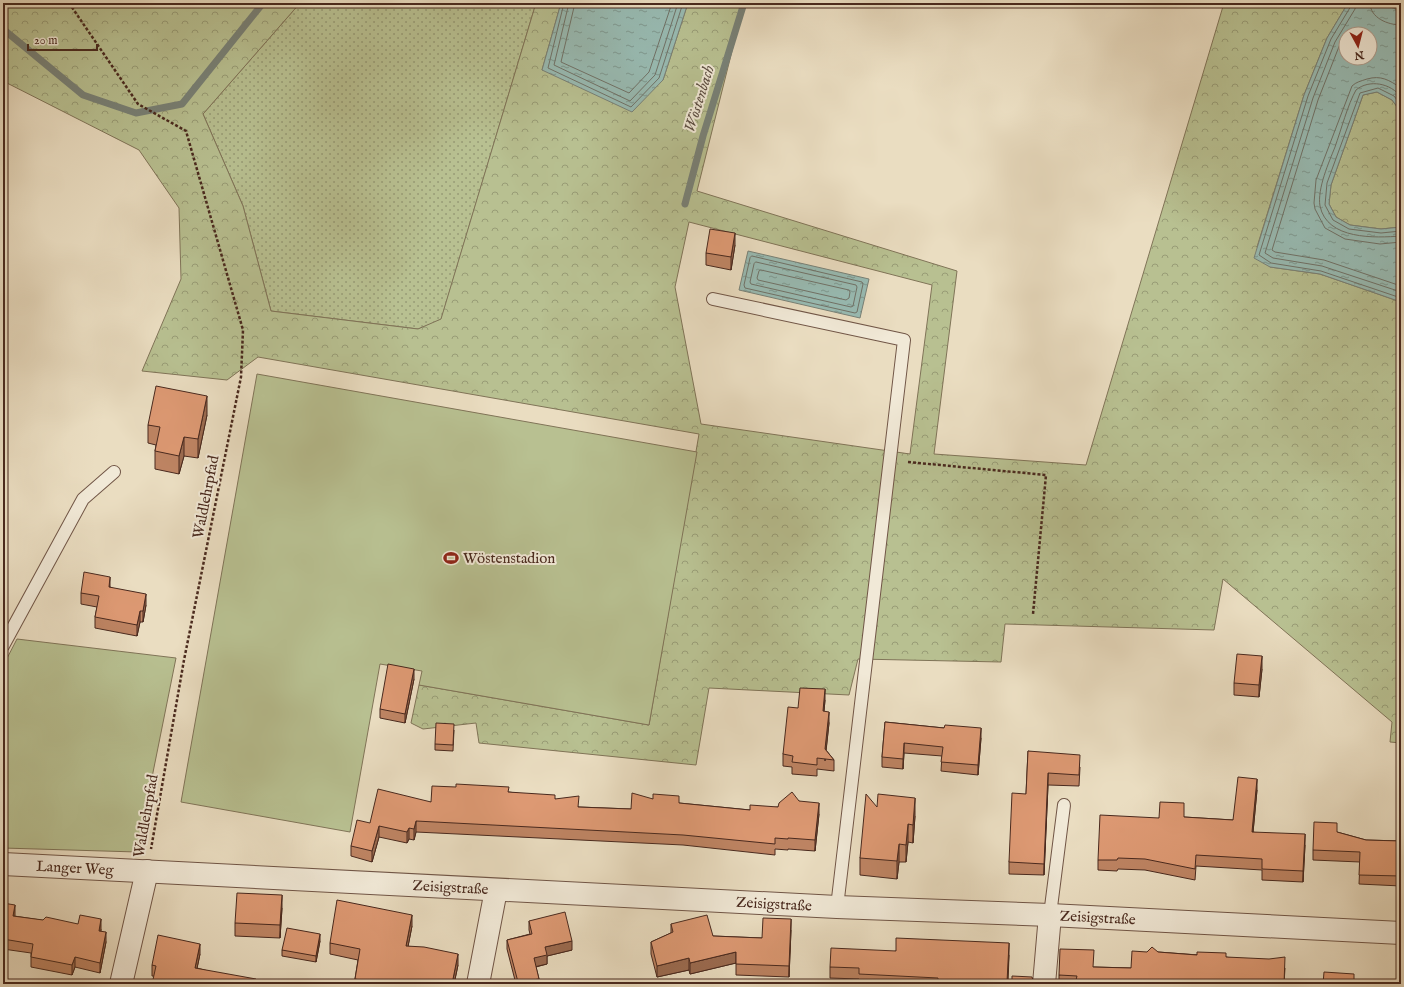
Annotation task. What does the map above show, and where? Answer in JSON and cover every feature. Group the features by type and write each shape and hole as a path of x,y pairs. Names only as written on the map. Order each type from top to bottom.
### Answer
{"street":[{"name":"Langer Weg","path":"3,864 147,871"},
{"name":"Zeisigstraße","path":"147,871 496,890 1050,915 1401,933"},
{"path":"121,984 147,871"},
{"path":"478,984 496,890"},
{"path":"1044,984 1050,915"}],"lane":[{"path":"713,299 904,340 837,906"},
{"path":"3,646 83,500 114,472"},
{"path":"1050,915 1064,805"}],"path":[{"name":"Waldlehrpfad","path":"69,3 138,104 186,131 243,330 241,377 184,660 147,871"},
{"path":"890,461 1046,475 1033,614"}],"green space":[{"path":"3,3 300,3 203,114 243,206 271,311 418,329 441,319 536,3 561,3 542,70 663,80 688,3 744,3 697,191 957,271 934,454 1086,465 1224,3 1348,3 1327,38 1304,95 1257,247 1270,267 1320,274 1401,302 1401,743 1390,742 1392,722 1223,579 1214,630 1005,624 1001,662 858,659 849,695 709,688 696,765 479,743 476,723 423,729 411,723 419,685 649,725 699,434 258,357 227,380 142,371 181,279 179,208 139,150 3,81","holes":["689,222 932,285 910,454 701,424 675,287"]},
{"path":"300,3 536,3 441,320 418,329 271,311 243,206 203,114"},
{"path":"1377,92 1392,100 1401,112 1401,227 1381,229 1350,225 1336,217 1329,204 1331,185 1363,95"},
{"name":"Wöstenstadion","path":"257,374 697,452 649,725 419,685 422,671 380,664 350,832 181,802"},
{"path":"17,639 176,658 137,852 3,848 3,666"}],"water":[{"path":"561,3 688,3 663,80 632,112 542,70"},
{"path":"1348,3 1380,3 1401,11 1401,112 1392,100 1377,92 1363,95 1331,185 1329,204 1336,217 1350,225 1381,229 1401,227 1401,302 1320,274 1270,267 1254,258 1304,95 1327,38"},
{"path":"748,251 869,279 860,318 739,290"}],"building":[{"path":"710,229 735,233 731,257 706,253"},
{"path":"156,386 207,396 198,439 184,437 179,456 155,451 160,427 148,425"},
{"path":"84,572 110,577 109,587 146,594 143,611 140,611 137,625 95,617 99,596 81,593"},
{"path":"1237,654 1262,656 1259,685 1234,683"},
{"path":"388,664 414,669 405,714 380,709"},
{"path":"800,688 825,689 823,711 829,712 825,749 834,760 817,758 817,765 792,762 793,756 783,754 788,707 798,708"},
{"path":"885,722 944,728 945,725 981,728 978,765 941,762 943,747 904,743 903,759 882,757"},
{"path":"436,723 454,724 453,745 435,744"},
{"path":"1028,751 1080,755 1079,775 1048,773 1044,864 1009,862 1012,793 1026,794"},
{"path":"1238,777 1257,779 1252,832 1305,834 1303,871 1262,869 1262,859 1196,855 1195,869 1145,859 1118,858 1117,860 1098,860 1100,815 1159,818 1160,802 1184,803 1184,817 1233,820"},
{"path":"456,784 509,787 508,792 555,795 555,799 579,796 578,807 631,809 632,793 653,799 653,794 679,796 679,803 750,810 750,805 778,807 779,803 792,792 799,801 819,803 815,840 775,838 775,844 683,835 416,821 414,829 409,828 407,832 379,826 372,851 351,846 357,820 370,823 378,789 431,802 432,786 456,787"},
{"path":"866,794 877,807 878,794 915,798 913,825 908,824 906,845 899,844 897,861 860,858"},
{"path":"1314,822 1337,823 1337,832 1366,840 1401,841 1401,876 1359,875 1360,852 1313,850"},
{"path":"237,893 282,895 280,925 235,923"},
{"path":"337,900 412,915 406,946 424,947 458,954 452,984 439,982 439,984 382,984 355,979 360,949 330,943"},
{"path":"3,903 15,905 13,916 43,920 46,917 78,924 80,915 101,919 99,931 106,932 100,963 75,957 72,965 31,957 33,944 3,939"},
{"path":"565,912 572,941 545,947 547,955 534,958 539,979 518,982 507,940 532,934 529,921"},
{"path":"707,915 713,936 762,938 763,918 791,919 789,966 736,964 736,952 690,963 689,958 657,966 651,942 673,932 671,924"},
{"path":"287,928 320,934 316,956 282,950"},
{"path":"158,935 200,944 195,968 256,979 256,984 152,984 156,966 152,965"},
{"path":"896,938 1009,943 1007,982 960,980 959,984 938,984 938,978 859,974 859,968 830,967 831,948 896,951"},
{"path":"1152,947 1158,952 1197,955 1197,952 1226,953 1226,957 1269,959 1285,957 1284,984 1180,984 1180,980 1130,980 1130,984 1075,984 1077,976 1059,975 1060,949 1094,950 1093,967 1131,968 1132,951 1147,952"},
{"path":"1324,972 1354,974 1354,984 1323,984"},
{"path":"1012,976 1032,977 1034,984 1012,984"}],"waterway":[{"path":"3,29 83,95 136,113 182,104 263,3"},
{"name":"Wöstenbach","path":"685,204 703,136 744,3"}],"place":[{"name":"Wöstenstadion","path":"451,558"}]}
